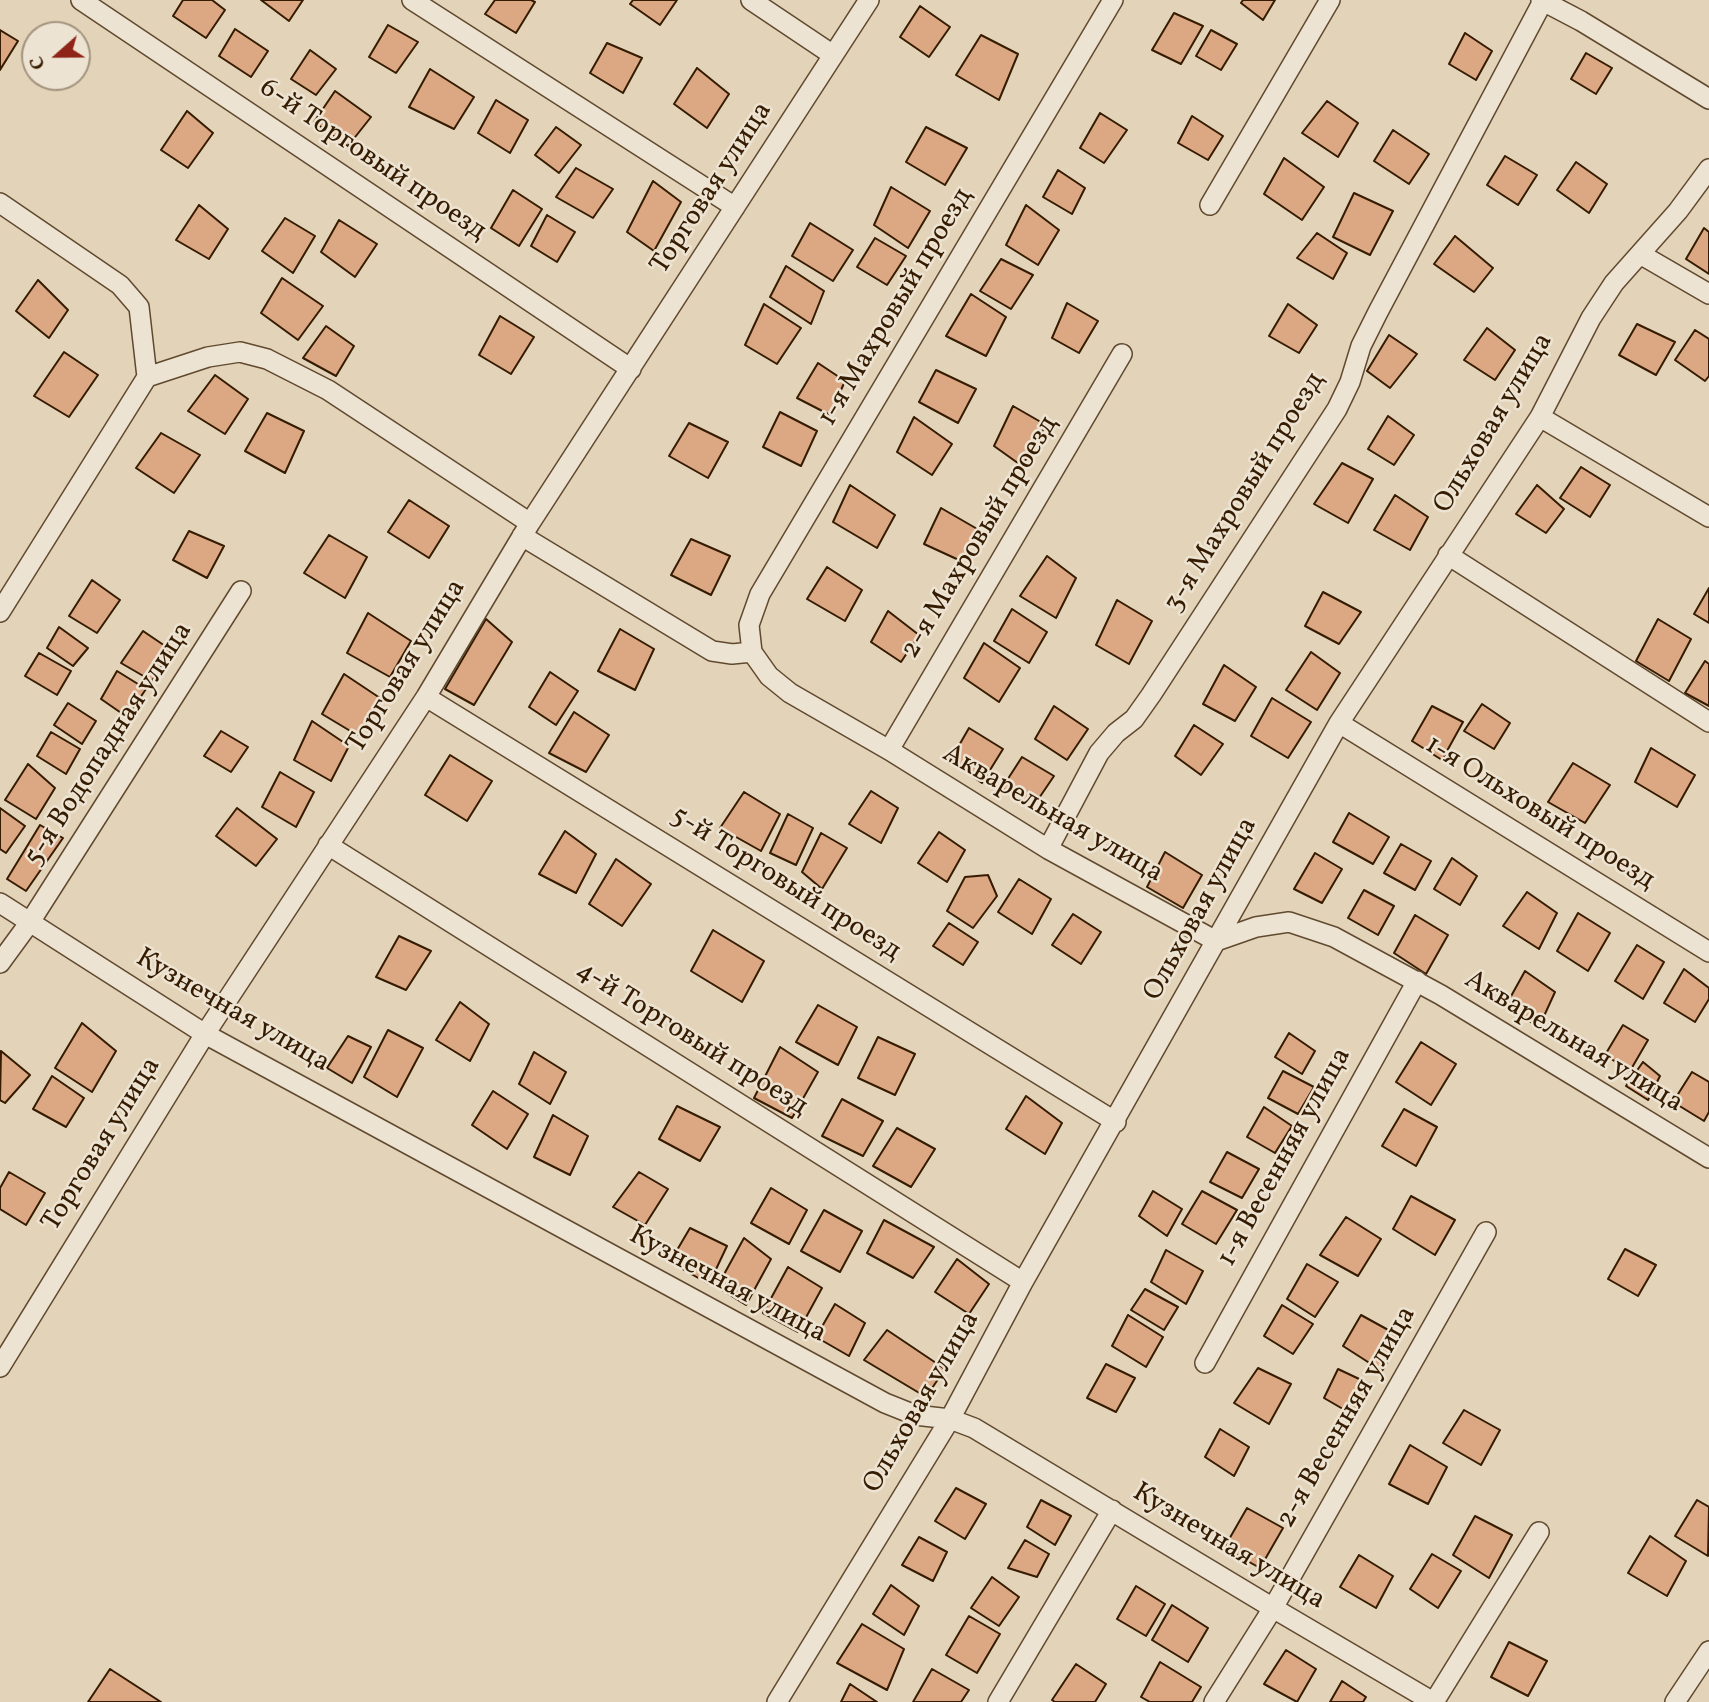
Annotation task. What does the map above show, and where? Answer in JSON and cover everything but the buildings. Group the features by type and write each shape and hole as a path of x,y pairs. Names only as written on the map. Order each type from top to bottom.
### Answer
{"street":[{"name":"6-й Торговый проезд","path":"81,0 631,369"},
{"path":"412,0 735,207"},
{"path":"751,0 833,55"},
{"name":"Торговая улица","path":"0,1367 205,1034 426,696 526,530 869,0"},
{"name":"1-я Махровый проезд","path":"752,652 749,625 760,594 1113,0"},
{"path":"1210,205 1330,0"},
{"path":"1542,0 1581,20 1709,99"},
{"name":"3-я Махровый проезд","path":"1048,849 1099,753 1116,733 1134,719 1151,695 1337,409 1350,382 1361,346 1378,312 1542,0"},
{"name":"Ольховая улица","path":"777,1702 950,1419 1023,1282 1116,1122 1339,723 1539,417 1591,318 1614,283 1678,211 1709,169"},
{"path":"0,203 120,285 139,307 147,377 0,612"},
{"path":"1640,254 1709,294"},
{"path":"147,377 208,357 240,352 267,359 328,390 526,530 712,651 732,654 752,652"},
{"name":"2-я Махровый проезд","path":"889,750 1122,354"},
{"path":"1539,417 1709,517"},
{"path":"1448,555 1709,723"},
{"name":"5-я Водопадная улица","path":"0,963 30,922 241,591"},
{"name":"Акварельная улица","path":"752,652 769,676 790,693 889,750 1048,849 1216,942 1256,928 1289,922 1334,937 1417,981 1709,1158"},
{"name":"5-й Торговый проезд","path":"426,696 1116,1122"},
{"name":"1-я Ольховый проезд","path":"1339,723 1709,952"},
{"name":"4-й Торговый проезд","path":"328,845 1023,1282"},
{"name":"Кузнечная улица","path":"0,903 205,1034 885,1403 915,1415 950,1419 974,1428 1434,1702"},
{"name":"1-я Весенняя улица","path":"1205,1363 1417,981"},
{"name":"2-я Весенняя улица","path":"1214,1702 1273,1608 1486,1232"},
{"path":"998,1702 1112,1510"},
{"path":"1434,1702 1539,1532"},
{"path":"1675,1702 1709,1651"}]}
